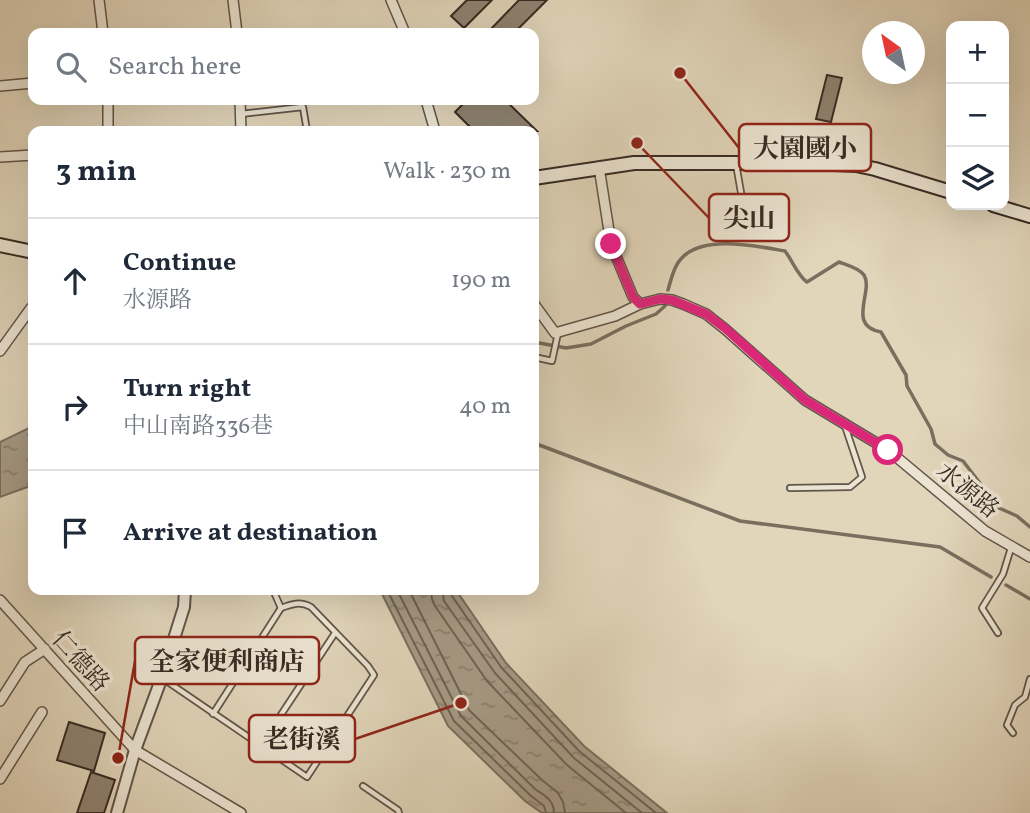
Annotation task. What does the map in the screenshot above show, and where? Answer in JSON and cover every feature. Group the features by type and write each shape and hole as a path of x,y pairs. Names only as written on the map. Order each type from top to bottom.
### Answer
{"main road":[{"path":"539,177 634,163 856,165 946,190"},
{"path":"1009,210 1030,216"},
{"path":"0,244 28,251"}],"street":[{"path":"99,0 102,28"},
{"path":"233,0 236,28"},
{"path":"391,0 403,28"},
{"path":"0,86 28,83"},
{"path":"108,105 108,126"},
{"path":"240,105 241,126"},
{"path":"427,105 434,126"},
{"path":"0,157 28,155"},
{"path":"599,167 611,244 633,297 640,304"},
{"name":"水源路","path":"557,336 660,299 672,300 706,314 805,400 888,450 985,531 1030,556"},
{"path":"539,311 557,336"},
{"path":"0,351 28,312"},
{"path":"0,330 10,337"},
{"path":"117,813 135,750 184,607 185,595"},
{"name":"仁德路","path":"0,600 135,750 241,813"},
{"path":"0,701 25,662 45,649"},
{"path":"0,779 42,712"}],"lane":[{"path":"240,114 303,107 306,126"},
{"path":"736,162 747,221"},
{"path":"539,358 552,361 557,336"},
{"path":"790,488 850,486 862,477 844,424"},
{"path":"998,633 982,608 1003,574 1012,546"},
{"path":"275,595 281,608"},
{"path":"162,677 213,714 307,777 374,675 311,607 305,603 294,603 281,608 213,714"},
{"path":"261,745 335,633"},
{"path":"1013,733 1007,725 1015,705 1025,697 1030,678"},
{"path":"363,786 399,813"}],"water":[{"path":"28,428 28,487 0,497 0,442"},
{"path":"382,595 459,595 506,663 584,746 667,813 542,813 525,801 448,726"}],"building":[{"path":"467,0 492,0 464,28 451,16"},
{"path":"519,0 547,0 519,28 492,28"},
{"path":"827,75 842,78 831,122 816,119"},
{"path":"462,105 510,105 532,126 469,126 455,112"},
{"path":"69,722 105,733 94,771 57,760"},
{"path":"91,772 115,780 104,813 77,813"}],"waterway":[{"path":"668,290 680,260 689,252 715,244 785,251 807,282 839,262 859,270 866,282 863,307 865,323 881,332 906,375 907,386 931,429 935,444 948,455 963,461 999,508 1017,516 1030,527"},
{"path":"539,343 566,348 591,344 656,314 665,306"},
{"path":"539,445 740,521 940,547 991,577"},
{"path":"1006,585 1030,599"}],"place":[{"name":"大園國小","path":"680,73"},
{"name":"尖山","path":"637,143"},
{"name":"老街溪","path":"461,703"},
{"name":"全家便利商店","path":"118,758"}],"route":[{"path":"611,244 633,297 640,304 660,299 672,300 706,314 805,400 888,450"}]}
